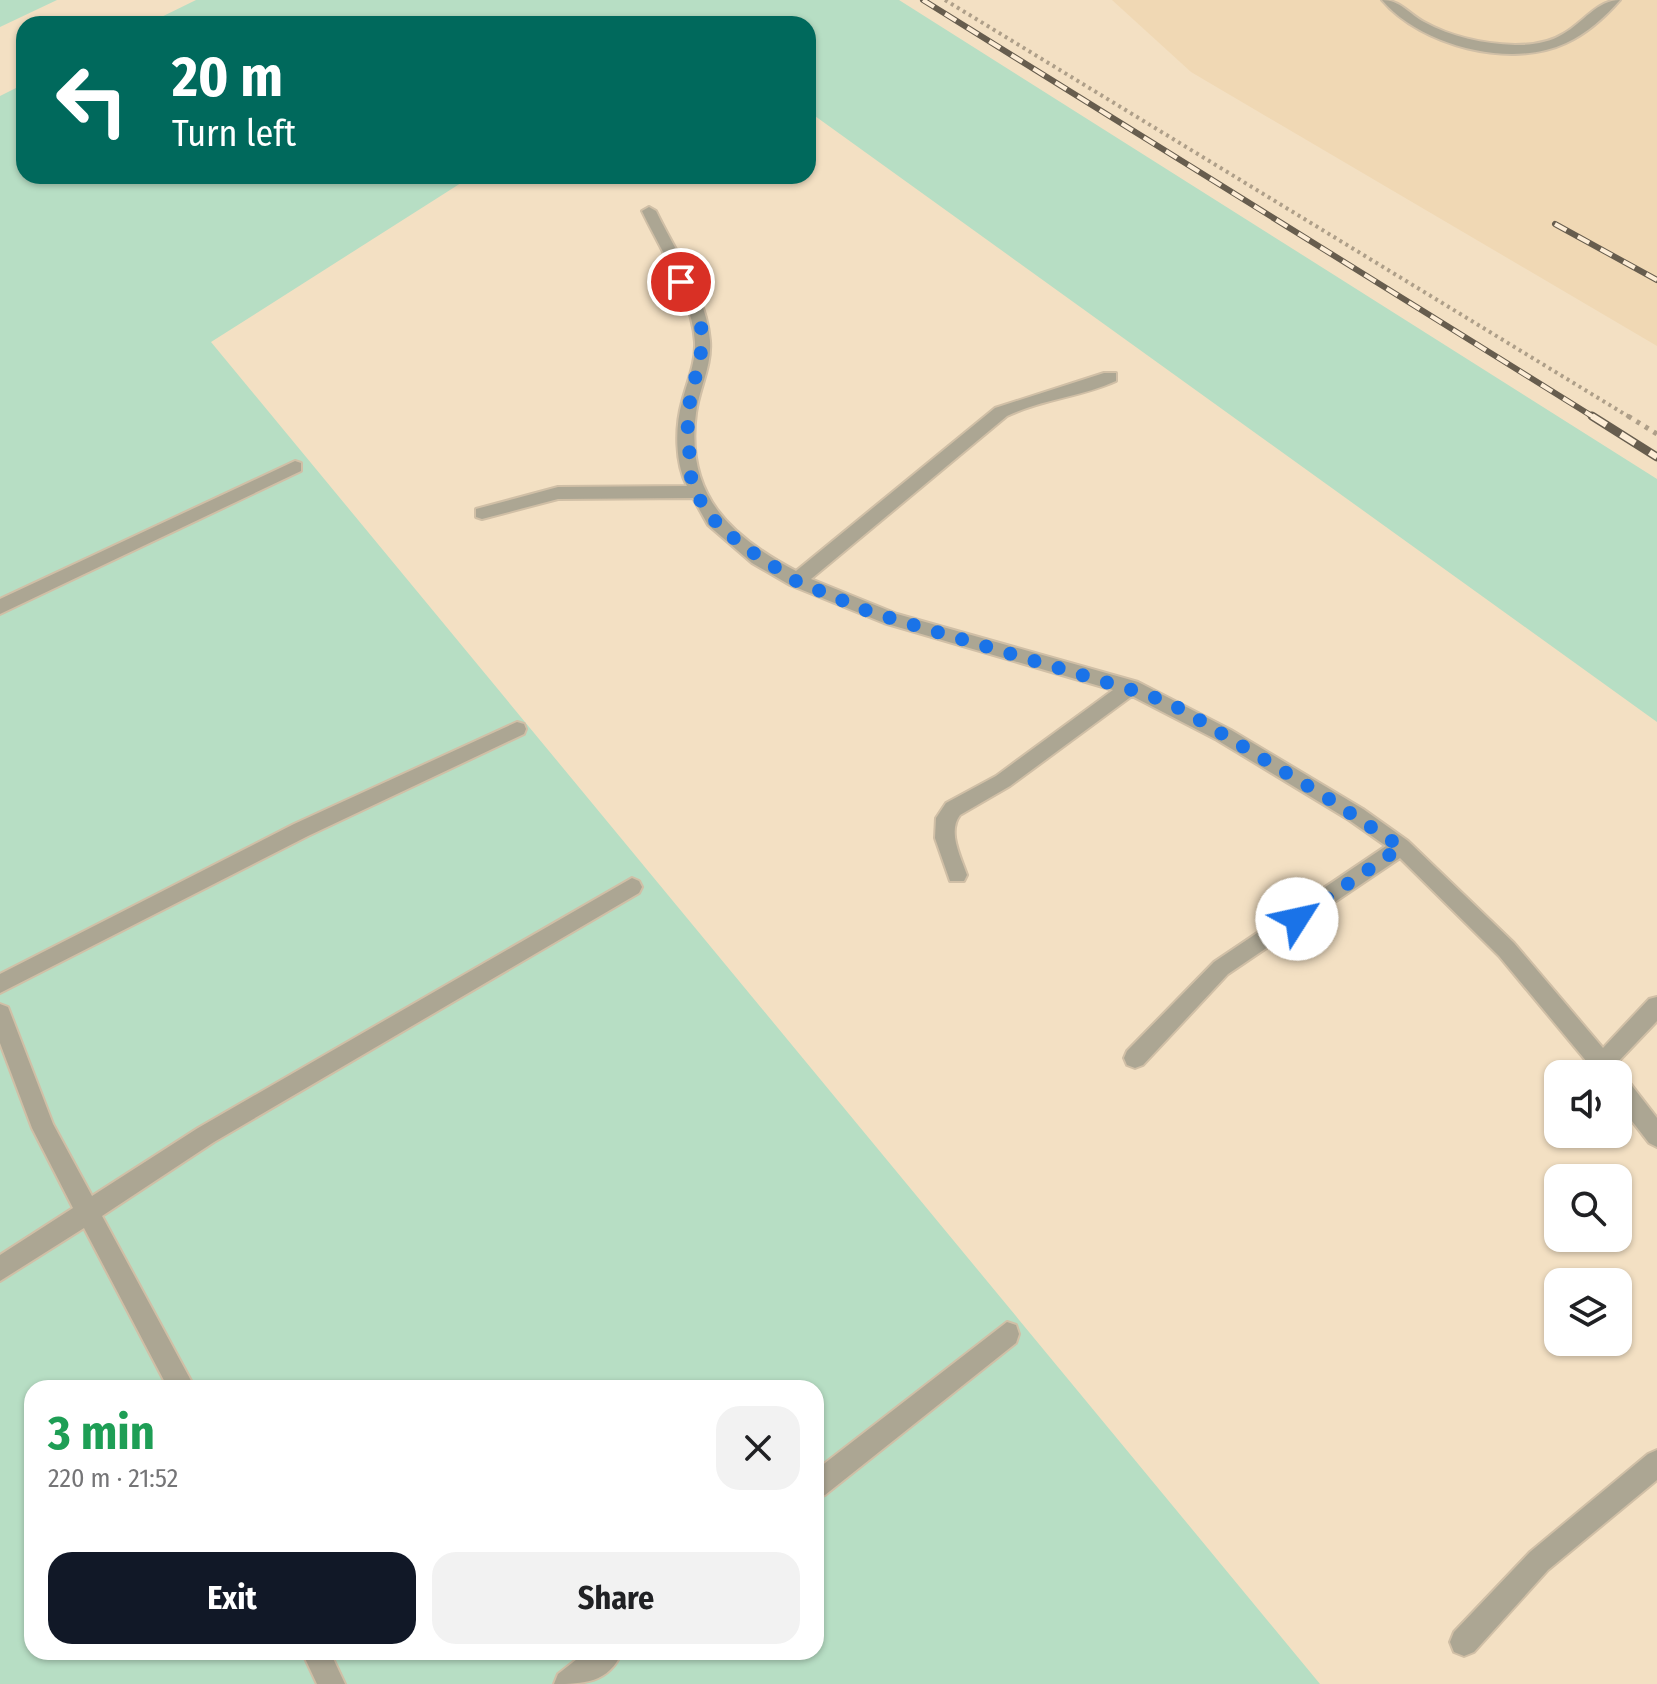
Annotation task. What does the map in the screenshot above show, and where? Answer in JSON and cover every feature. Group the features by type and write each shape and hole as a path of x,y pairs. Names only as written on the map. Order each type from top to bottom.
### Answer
{"street":[{"path":"1388,0 1397,12 1431,30 1469,44 1514,48 1558,42 1614,0"},
{"path":"649,211 702,330 702,359 687,415 691,477 718,525 796,581 894,620 1131,687 1183,710 1401,847 1451,892 1554,1001 1599,1060"},
{"path":"796,581 1001,412 1022,403 1075,393 1110,377"},
{"path":"0,607 295,467"},
{"path":"482,513 558,493 697,492"},
{"path":"957,875 945,838 946,818 953,809 1003,781 1131,687"},
{"path":"0,984 301,830 517,729"},
{"path":"1135,1058 1221,968 1401,847"},
{"path":"0,1269 206,1135 632,887"},
{"path":"1613,1060 1657,1006"},
{"path":"0,1014 43,1128 178,1380"},
{"path":"1632,1103 1657,1136"},
{"path":"824,1480 1007,1334"},
{"path":"1464,1642 1539,1561 1657,1463"},
{"path":"320,1660 331,1684"},
{"path":"568,1684 598,1660"}],"path":[{"path":"945,0 1657,434"}],"shaded area":[{"path":"1112,0 1657,0 1657,346 1191,72"}],"green space":[{"path":"0,0 57,0 23,16 16,16 16,19 0,27"},
{"path":"196,0 899,0 1657,479 1657,722 816,117 816,16 163,16"},
{"path":"16,88 16,184 459,184 211,342 1320,1684 0,1684 0,96"}],"railway":[{"path":"923,0 1595,418"},
{"path":"1555,224 1657,280"},
{"path":"1592,416 1657,457"}],"route":[{"path":"681,282 702,330 703,343 702,359 687,415 691,477 700,500 718,525 796,581 870,612 1121,683 1183,710 1401,847 1297,919"}]}
